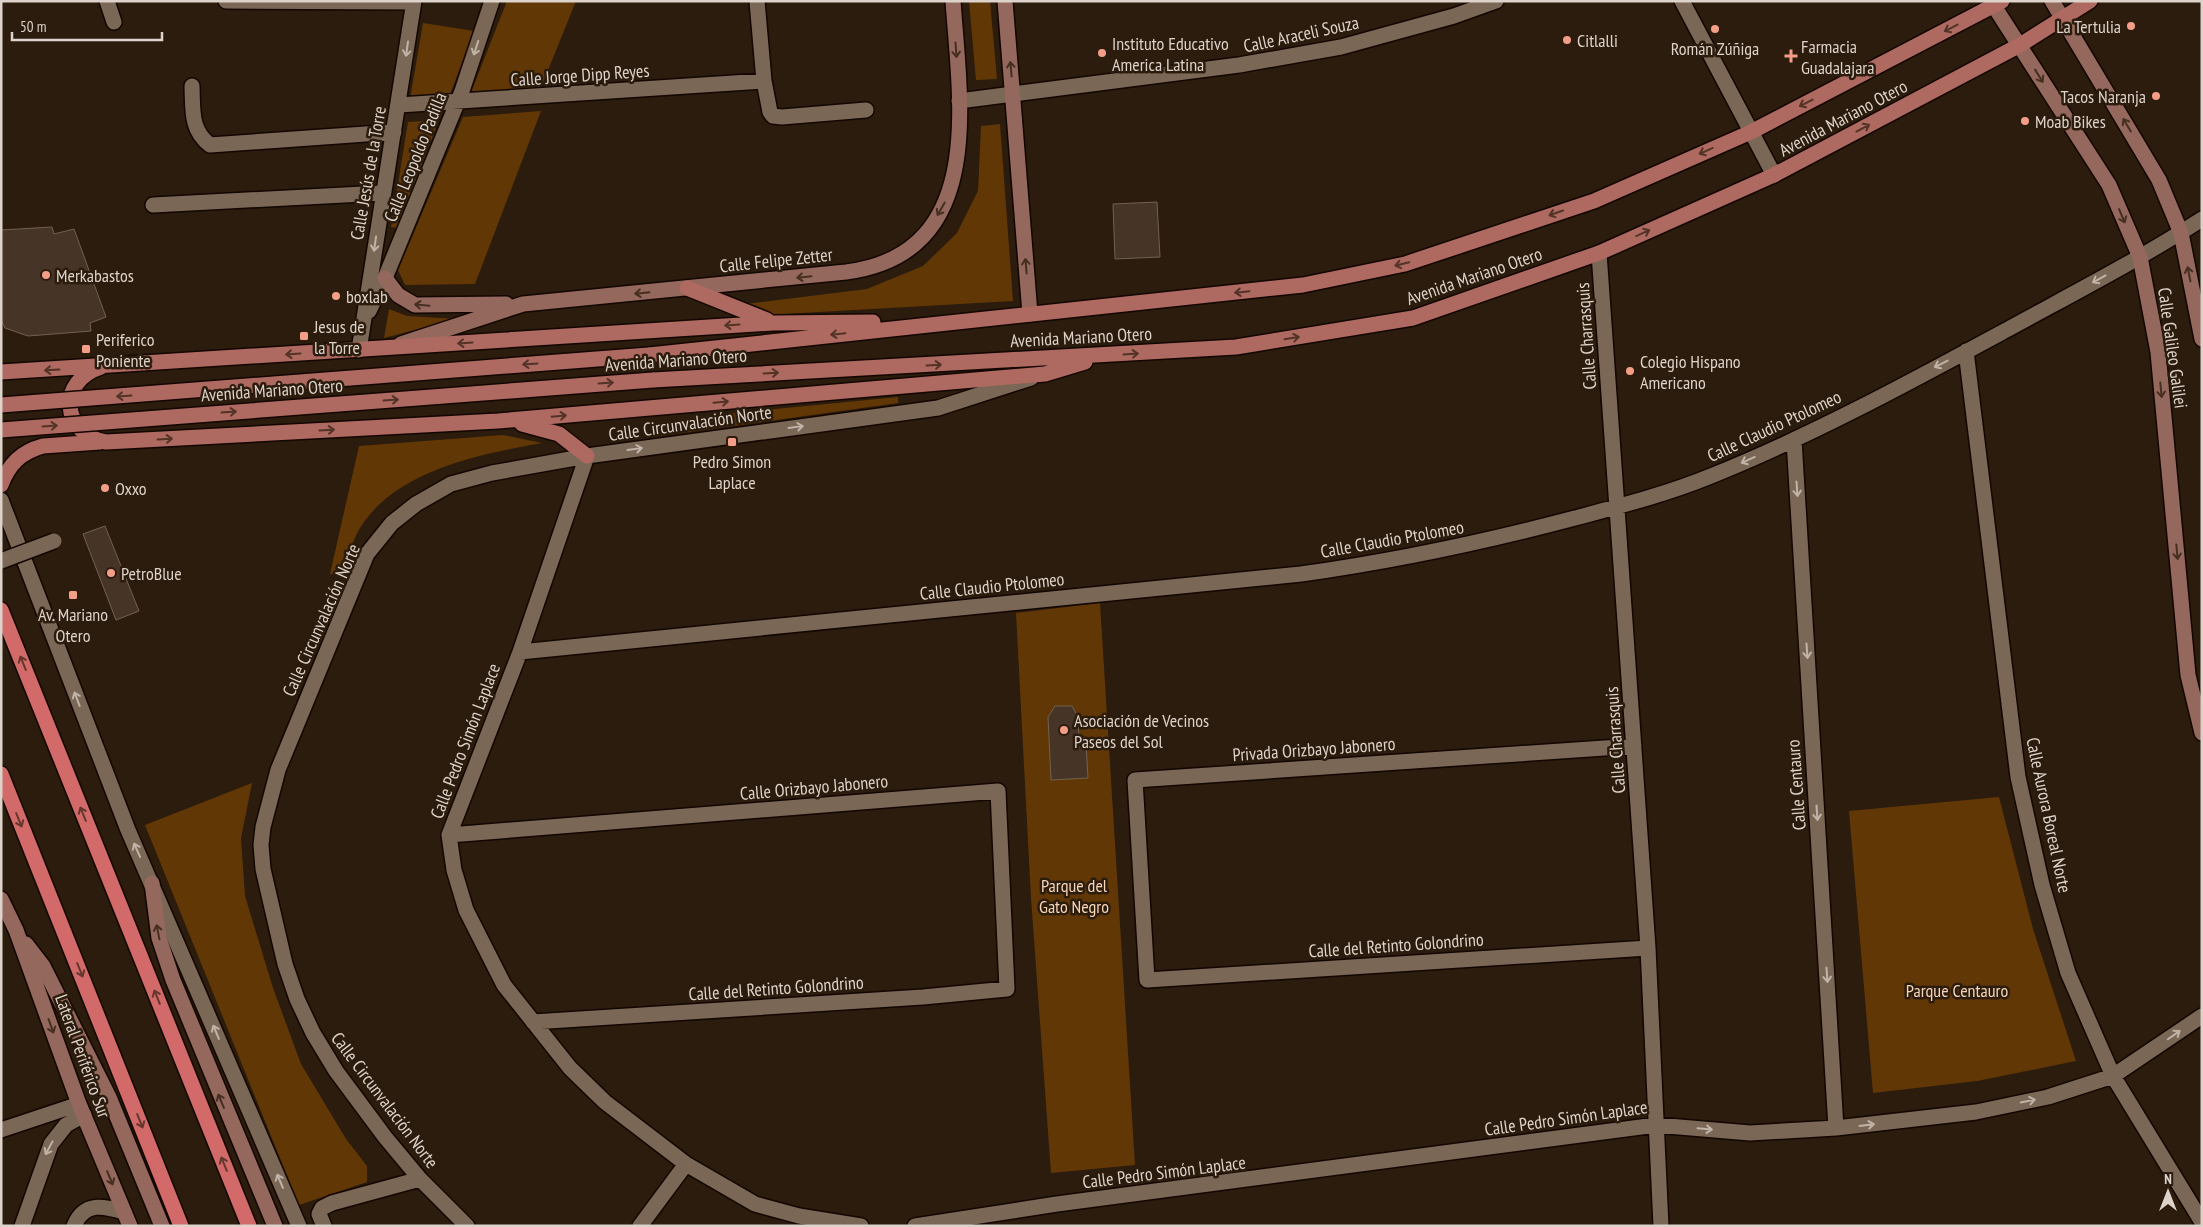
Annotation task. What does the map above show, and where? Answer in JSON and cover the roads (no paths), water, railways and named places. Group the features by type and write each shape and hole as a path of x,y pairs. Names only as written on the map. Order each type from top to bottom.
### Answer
{"highway":[{"path":"1,610 249,1226"},
{"path":"1,774 181,1226"}],"main road":[{"name":"Calle Felipe Zetter","path":"387,349 523,304 870,269 888,263 915,243 937,218 952,185 959,146 959,101 953,1"},
{"path":"1005,1 1030,314"},
{"name":"Calle Galileo Galilei","path":"2052,1 2159,180 2181,233 2202,339"},
{"name":"Avenida Mariano Otero","path":"1,430 653,380 1236,347 1413,318 1598,252 1774,175 2020,45 2090,1"},
{"name":"Avenida Mariano Otero","path":"1,405 649,355 1303,285 1405,264 1594,201 1751,132 1998,4"},
{"name":"Calle Galileo Galilei","path":"1998,4 2020,45 2109,185 2140,257 2158,352 2188,675 2202,733"},
{"path":"386,278 398,295 415,305 523,304"},
{"path":"687,288 773,322"},
{"path":"1,372 387,349 773,322 956,321"},
{"path":"1,485 10,466 17,458 43,446 498,421 1045,374 1109,355"},
{"path":"101,367 92,370 77,382 70,399 70,408 73,418 86,435 95,440 116,441"},
{"path":"498,421 535,426 559,434 587,456"},
{"path":"152,883 159,938 172,980 275,1226"},
{"name":"Lateral Periférico Sur","path":"1,900 16,930 81,1109 127,1219"},
{"path":"16,930 43,966 109,1097 162,1226"}],"street":[{"path":"107,1 114,22"},
{"path":"226,1 414,2"},
{"name":"Calle Leopoldo Padilla","path":"363,324 386,278 458,102 492,1"},
{"path":"757,1 764,81 768,108 773,116 866,110"},
{"name":"Calle Araceli Souza","path":"959,101 1238,66 1341,46 1454,16 1496,1"},
{"path":"1682,1 1774,175"},
{"name":"Calle Jesús de la Torre","path":"359,350 382,194 399,105 414,2"},
{"name":"Calle Jorge Dipp Reyes","path":"399,105 764,81"},
{"path":"192,86 196,128 199,136 210,145 394,132"},
{"path":"154,205 382,194"},
{"name":"Calle Claudio Ptolomeo","path":"520,652 1309,573 1423,555 1521,532 1617,507 1709,477 1794,440 1966,351 2140,257 2202,219"},
{"name":"Calle Charrasquis","path":"1598,252 1648,948 1661,1226"},
{"name":"Calle Aurora Boreal Norte","path":"1966,351 2018,777 2042,885 2068,973 2113,1076 2202,1222"},
{"name":"Calle Circunvalación Norte","path":"467,1226 420,1179 386,1137 336,1071 313,1033 297,999 285,964 263,869 261,845 269,800 286,745 367,554 392,523 416,504 451,484 492,473 587,456 938,408 1045,374"},
{"name":"Calle Centauro","path":"1794,440 1836,1128"},
{"name":"Calle Pedro Simón Laplace","path":"587,456 520,652 449,835 454,870 466,910 504,984 570,1068 605,1102 686,1164 755,1204 800,1216 861,1226"},
{"path":"1,500 125,820 299,1226"},
{"path":"1,561 54,541"},
{"name":"Privada Orizbayo Jabonero","path":"1147,980 1135,780 1634,746"},
{"name":"Calle Orizbayo Jabonero","path":"449,835 998,791 1006,975"},
{"name":"Calle del Retinto Golondrino","path":"1147,980 1648,948"},
{"name":"Calle del Retinto Golondrino","path":"533,1022 913,998 1008,989 1006,975"},
{"name":"Calle Pedro Simón Laplace","path":"915,1226 1057,1204 1656,1125 1750,1133 1836,1128 1976,1112 2048,1097 2113,1076 2202,1016"},
{"path":"1,1130 81,1109"},
{"path":"22,1226 51,1144 81,1109"},
{"path":"640,1226 686,1164"},
{"path":"324,1226 319,1214 322,1208 332,1203 420,1179"},
{"path":"74,1226 80,1215 91,1207 105,1206 127,1219"}],"place":[{"name":"La Tertulia","path":"2131,26"},
{"name":"Román Zúñiga","path":"1715,29"},
{"name":"Citlalli","path":"1567,40"},
{"name":"Instituto Educativo America Latina","path":"1102,53"},
{"name":"Farmacia Guadalajara","path":"1791,56"},
{"name":"Tacos Naranja","path":"2156,96"},
{"name":"Moab Bikes","path":"2025,121"},
{"name":"Merkabastos","path":"46,275"},
{"name":"boxlab","path":"336,296"},
{"name":"Jesus de la Torre","path":"304,336"},
{"name":"Periferico Poniente","path":"86,349"},
{"name":"Colegio Hispano Americano","path":"1630,371"},
{"name":"Pedro Simon Laplace","path":"732,442"},
{"name":"Oxxo","path":"105,488"},
{"name":"PetroBlue","path":"111,573"},
{"name":"Av. Mariano Otero","path":"73,595"},
{"name":"Asociación de Vecinos Paseos del Sol","path":"1064,730"}],"park label":[{"name":"Parque del Gato Negro","path":"1074,895"},
{"name":"Parque Centauro","path":"1957,990"}]}
